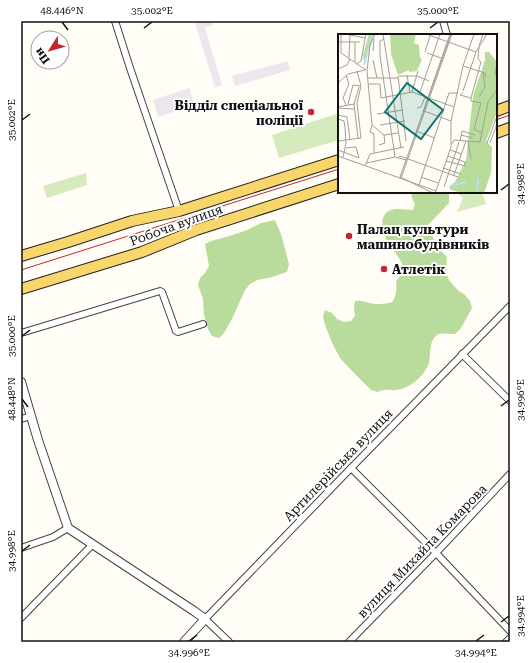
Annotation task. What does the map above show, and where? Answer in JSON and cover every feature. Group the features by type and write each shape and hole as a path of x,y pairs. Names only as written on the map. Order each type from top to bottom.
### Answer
{"main road":[{"path":"497,111 510,106"},
{"path":"497,133 510,128"},
{"name":"Робоча вулиця","path":"21,256 132,221 179,211 338,160"},
{"name":"Робоча вулиця","path":"21,289 142,252 196,230 338,184"}],"street":[{"path":"115,21 179,211"},
{"path":"443,21 447,34"},
{"path":"21,333 160,291 162,292 176,331 178,332 203,324"},
{"name":"Артилерійська вулиця","path":"184,642 351,468 510,306"},
{"path":"462,354 510,401"},
{"path":"21,382 38,440 68,528 194,611 229,642"},
{"path":"21,420 31,416"},
{"path":"351,468 436,553 510,631"},
{"name":"вулиця Михайла Комарова","path":"349,642 436,553 510,474"},
{"path":"21,548 53,537 68,528"},
{"path":"21,618 93,544"},
{"path":"506,642 510,638"}],"shaded area":[{"path":"200,21 212,21 213,25 205,28 222,85 215,87 195,23"},
{"path":"288,61 290,70 235,86 232,76"},
{"path":"189,88 195,105 158,117 153,100"}],"green space":[{"path":"338,113 338,140 279,158 272,135"},
{"path":"86,173 87,185 47,198 43,186"},
{"path":"411,193 449,193 449,203 428,225 437,250 440,250 447,257 446,273 449,280 470,301 472,308 461,328 455,334 439,334 435,336 431,347 429,363 419,379 403,388 378,392 371,390 340,358 333,345 323,317 325,310 332,313 337,319 344,322 351,321 355,316 355,301 375,304 386,304 392,302 396,292 396,281 402,273 403,267 400,259 390,246 386,237 383,221 386,213 393,209 413,210 415,204"},
{"path":"482,193 486,204 457,212 463,198 458,194"},
{"path":"275,220 281,234 289,264 287,272 257,280 250,284 245,290 224,333 219,338 212,336 208,329 204,315 203,299 198,285 200,278 209,266 205,244 247,230 261,223"}],"tram line":[{"path":"497,120 510,115"},
{"path":"21,270 338,169"}],"place":[{"name":"Відділ спеціальної поліції","path":"311,112"},
{"name":"Палац культури машинобудівників","path":"349,236"},
{"name":"Атлетік","path":"384,269"}]}
